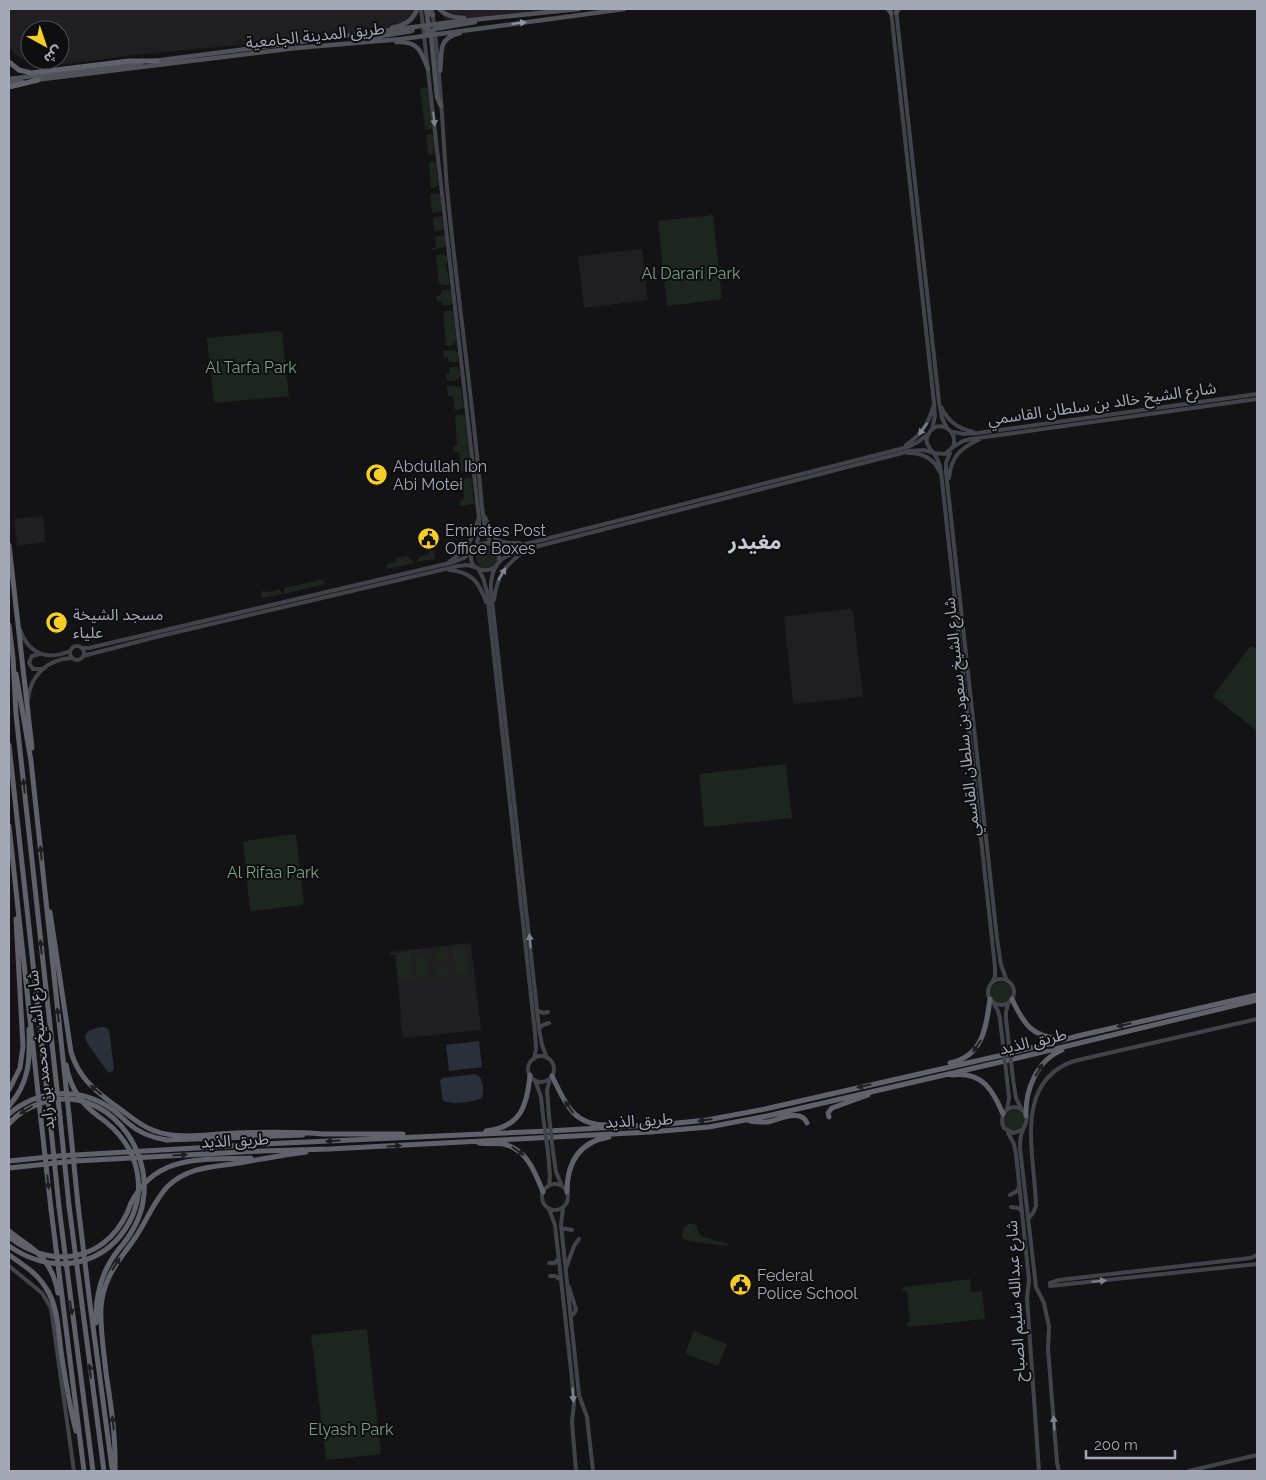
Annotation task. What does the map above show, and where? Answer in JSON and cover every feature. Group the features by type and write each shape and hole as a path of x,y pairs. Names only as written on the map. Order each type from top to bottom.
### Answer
{"highway":[{"path":"9,62 19,70 31,72 129,60 157,61"},
{"path":"9,87 38,78"},
{"path":"9,545 29,710 32,742 31,761"},
{"name":"شارع الشيخ محمد بن زايد","path":"9,625 16,714 69,1206 104,1471"},
{"path":"13,658 31,761 78,1205 114,1471"},
{"name":"شارع الشيخ محمد بن زايد","path":"9,745 67,1276 93,1471"},
{"path":"9,826 51,1209 84,1471"},
{"path":"9,846 12,853"},
{"path":"46,895 73,1060 82,1076 94,1089 146,1128 168,1135 183,1136 276,1132 446,1135"},
{"path":"9,1090 20,1068 23,1046 16,901"},
{"name":"طريق الذيد","path":"9,1161 58,1156 244,1145 688,1122 726,1116 882,1082 1257,995"},
{"path":"9,1106 23,1084 29,1063 28,998"},
{"path":"1011,1000 1030,1029 1042,1036 1056,1038 1082,1035"},
{"name":"طريق الذيد","path":"9,1168 74,1161 689,1129 747,1120 1094,1040 1257,1000"},
{"path":"882,1082 908,1073 954,1063 967,1057 980,1041 992,1002"},
{"path":"9,1246 44,1262 62,1264 83,1261 101,1253 114,1243 126,1229 138,1197 137,1172 132,1155 122,1136 115,1128 83,1104 73,1088 67,1070 60,1032"},
{"path":"1026,1116 1028,1097 1040,1066 1057,1052 1094,1040"},
{"path":"472,1134 500,1128 516,1118 528,1097 530,1075"},
{"path":"883,1089 950,1076 965,1075 979,1080 991,1089 1005,1112"},
{"path":"551,1078 569,1108 578,1118 591,1124 629,1126"},
{"path":"829,1117 828,1112 832,1108 859,1099 874,1091"},
{"path":"9,1114 18,1106 36,1098 55,1094 75,1094 102,1103 118,1113 138,1130 150,1136 167,1140 323,1134"},
{"path":"9,1124 21,1113 46,1101 74,1100 96,1106 110,1114 123,1126 133,1141 140,1158 143,1170 144,1191 141,1212 126,1240 107,1265 99,1284 96,1304 96,1346"},
{"path":"747,1120 767,1122 800,1115 807,1122"},
{"path":"567,1192 571,1167 579,1152 585,1146 600,1138 630,1133"},
{"path":"471,1141 480,1144 504,1144 518,1150 528,1160 543,1192"},
{"path":"114,1471 113,1423 101,1319 102,1298 109,1277 142,1228 160,1196 174,1181 192,1170 329,1149"},
{"path":"9,1237 31,1251 45,1255 67,1257 81,1255 101,1246 115,1234 125,1220 131,1203 140,1188 152,1176 167,1167 192,1161 269,1157"},
{"path":"9,1231 38,1254 52,1273 65,1328"},
{"path":"9,1255 41,1280 50,1295 67,1388 82,1454"}],"main road":[{"path":"386,32 408,22 414,16 417,9"},
{"path":"421,9 430,31 440,71"},
{"path":"427,9 437,97 441,106"},
{"path":"427,9 433,15"},
{"path":"432,9 428,69 479,518 480,534 471,558 485,583 488,608 535,1033 536,1049 534,1059 529,1068 530,1075 535,1080 541,1096 548,1152 550,1176 548,1186 542,1195 543,1203 549,1209 555,1226 574,1403 572,1422 576,1471"},
{"path":"439,9 451,17 485,19 579,9"},
{"name":"طريق المدينة الجامعية","path":"9,79 38,78 369,41 430,31 467,29 624,9"},
{"path":"496,548 510,548 528,544 784,478 902,451 919,450 941,455 952,449 954,437 947,428 936,402 925,322 900,97 893,10"},
{"path":"893,10 907,108 932,335 936,402 935,416 927,444 933,452"},
{"path":"430,31 485,19"},
{"path":"377,40 382,36 412,31 412,28"},
{"name":"طريق المدينة الجامعية","path":"9,83 157,61 412,28 430,31"},
{"path":"467,29 452,35 442,44 440,52 441,106 451,225 485,529 491,544 496,548 500,556 491,582 539,1028 542,1045 547,1058 554,1068 546,1090 556,1172 567,1192 568,1199 561,1216 564,1264 579,1395 587,1417 593,1471"},
{"path":"377,40 413,44 422,52 428,69"},
{"path":"900,97 904,98 907,108"},
{"path":"444,205 447,208 451,225"},
{"path":"924,312 930,318"},
{"path":"925,322 928,324 932,335"},
{"name":"شارع الشيخ خالد بن سلطان القاسمي","path":"951,431 964,434 978,433 1257,394"},
{"name":"شارع الشيخ خالد بن سلطان القاسمي","path":"952,449 967,440 983,437 1257,399"},
{"path":"936,402 947,418 955,425 964,430 978,433"},
{"path":"902,451 923,429 936,402"},
{"path":"467,412 471,426 474,426"},
{"path":"931,430 938,427 947,428"},
{"path":"499,561 510,554 527,549 902,451 928,436"},
{"path":"948,485 952,464 956,455 966,446 983,437"},
{"name":"شارع الشيخ سعود بن سلطان القاسمي","path":"952,449 946,463 948,485 1000,966 1007,980"},
{"path":"902,451 917,453 928,458 935,464 942,477"},
{"name":"شارع الشيخ سعود بن سلطان القاسمي","path":"933,452 940,464 942,477 995,970 992,983"},
{"path":"784,478 786,481 784,483"},
{"path":"636,521 636,518 647,513"},
{"path":"483,514 490,531 497,540 509,544 528,544"},
{"path":"447,564 469,544 479,518"},
{"path":"42,669 34,669 29,663 32,656 40,654 55,656 70,651 75,647 89,648 447,564 459,560 483,543 491,544"},
{"path":"494,608 496,586 500,576 508,564 527,549"},
{"path":"950,552 954,552 956,556"},
{"path":"29,710 30,688 35,678 42,669 58,660 72,658 78,660 83,656 156,637 462,566 487,571 495,568"},
{"path":"445,570 462,572 475,580 482,590 488,608"},
{"path":"363,589 374,584 373,581"},
{"path":"304,602 304,600 318,594"},
{"path":"19,628 28,645 40,654"},
{"path":"156,637 166,632 166,629"},
{"path":"81,648 83,656"},
{"path":"70,651 72,658"},
{"path":"507,782 510,782 514,797"},
{"path":"986,881 989,887 992,886"},
{"path":"520,892 523,906 527,906"},
{"path":"999,979 1007,980 1013,989 1006,1018 1013,1079 1016,1098 1026,1116 1026,1124 1022,1130 1013,1133 1004,1128 1001,1121 1009,1098 1008,1079 1000,1019 988,991 992,983 999,979"},
{"path":"992,1002 1000,1005 1011,1000"},
{"path":"537,1010 548,1012"},
{"path":"1028,1219 1035,1208 1031,1156 1033,1114 1036,1095 1049,1075 1062,1066 1081,1059 1257,1019"},
{"path":"539,1028 549,1023"},
{"path":"534,1059 540,1056 547,1058"},
{"path":"535,1080 542,1082 551,1078"},
{"path":"1005,1112 1014,1108 1022,1110"},
{"name":"شارع عبدالله سليم الصباح","path":"1022,1130 1020,1139 1021,1154 1036,1286 1044,1303 1049,1327 1048,1349 1057,1463 1061,1471"},
{"name":"شارع عبدالله سليم الصباح","path":"1007,1131 1014,1144 1029,1283 1027,1298 1039,1471"},
{"path":"1021,1154 1031,1156"},
{"path":"1023,1172 1026,1169 1032,1168"},
{"path":"548,1186 555,1184 562,1186"},
{"path":"1010,1194 1017,1192 1019,1187"},
{"path":"549,1209 563,1208"},
{"path":"1011,1208 1018,1208 1022,1211"},
{"path":"561,1228 572,1230"},
{"path":"565,1270 574,1246 580,1239"},
{"path":"1257,1255 1251,1258 1059,1280 1050,1283 1050,1286 1257,1264"},
{"path":"558,1258 562,1257 564,1264"},
{"path":"549,1263 555,1264 558,1258"},
{"path":"1242,1259 1242,1265"},
{"path":"9,1266 42,1293 51,1308 74,1471"},
{"path":"550,1276 555,1276 561,1280 567,1313 571,1316"},
{"path":"1029,1283 1033,1282 1036,1286"},
{"path":"1195,1471 1257,1456"}],"shaded area":[{"path":"9,9 420,9 412,23 399,30 134,55 70,64 70,20 20,20 20,58 9,47"},
{"path":"436,9 564,9 449,23"},
{"path":"642,249 648,300 584,308 578,256"},
{"path":"43,516 46,542 17,546 14,519"},
{"path":"851,609 853,611 863,697 793,704 784,617"},
{"path":"469,943 471,945 481,1029 403,1038 395,955 391,955 391,952","holes":["457,948 411,953 413,979 403,976 396,953"]},
{"path":"105,1027 109,1030 114,1069 110,1073 85,1038 86,1033 90,1030"},
{"path":"479,1041 482,1067 449,1071 446,1045"},
{"path":"476,1074 482,1081 482,1098 462,1103 443,1101 440,1081 442,1078"}],"green space":[{"path":"420,88 428,88 433,126 431,129 425,129"},
{"path":"431,134 434,136 436,152 428,155 426,135"},
{"path":"429,161 436,162 438,185 431,188"},
{"path":"430,194 440,194 442,210 432,213"},
{"name":"Al Darari Park","path":"713,215 722,299 667,306 658,221"},
{"path":"442,216 444,230 434,231 433,218"},
{"path":"445,235 447,244 445,247 432,250 431,248 436,247 435,238"},
{"path":"444,254 448,258 446,266 450,283 448,285 439,283 436,255"},
{"path":"443,290 451,290 452,303 442,306 441,301 437,301 436,296 441,295"},
{"path":"453,311 457,339 454,345 446,346 443,313"},
{"name":"Al Tarfa Park","path":"280,331 282,333 289,396 214,403 207,338"},
{"path":"455,350 459,354 457,362 449,362 448,357 444,358 443,351"},
{"path":"451,367 458,367 461,375 457,380 447,381 446,374 450,373 449,369"},
{"path":"447,386 461,388 464,408 455,410 453,396 448,396"},
{"path":"457,415 465,415 471,469 469,472 463,473 461,471 459,452 454,452 453,447 457,445 455,417"},
{"path":"471,477 474,502 476,503 460,506 460,501 464,499 462,479"},
{"path":"487,547 495,550 498,558 495,566 487,569 479,566 476,558 479,550"},
{"path":"430,551 434,551 435,559 417,562 419,557 429,554"},
{"path":"407,556 415,563 386,569 387,564 396,562 396,558"},
{"path":"323,580 325,584 284,594 284,588"},
{"path":"280,590 283,594 262,598 262,591"},
{"path":"1253,646 1257,650 1257,731 1214,697 1250,647"},
{"path":"786,764 792,818 704,826 700,774"},
{"name":"Al Rifaa Park","path":"296,835 304,903 302,905 250,910 243,841"},
{"path":"458,946 458,948 411,953 413,979 403,980 403,976 398,977 396,953"},
{"path":"466,948 469,974 456,975 453,949"},
{"path":"446,952 448,960 435,962 433,953"},
{"path":"427,957 429,977 417,978 415,958"},
{"path":"448,968 449,976 436,978 435,970"},
{"path":"1001,982 1009,985 1012,993 1009,1001 1001,1004 993,1001 990,993 993,985"},
{"path":"1015,1110 1025,1117 1026,1121 1019,1131 1015,1132 1005,1125 1004,1121 1011,1111"},
{"path":"690,1223 698,1226 697,1230 701,1236 729,1244 727,1246 688,1241 682,1238 683,1228"},
{"path":"970,1279 971,1292 982,1291 985,1319 908,1327 907,1323 910,1322 907,1291 903,1291 904,1287"},
{"name":"Elyash Park","path":"367,1329 381,1454 326,1460 311,1335"},
{"path":"694,1331 727,1344 718,1366 685,1354"}],"place":[{"name":"Abdullah Ibn Abi Motei","path":"377,475"},
{"name":"Emirates Post Office Boxes","path":"429,539"},
{"name":"مسجد الشيخة علياء","path":"57,623"},
{"name":"Federal Police School","path":"741,1284"}],"district":[{"name":"مغيدر","path":"755,542"}]}
